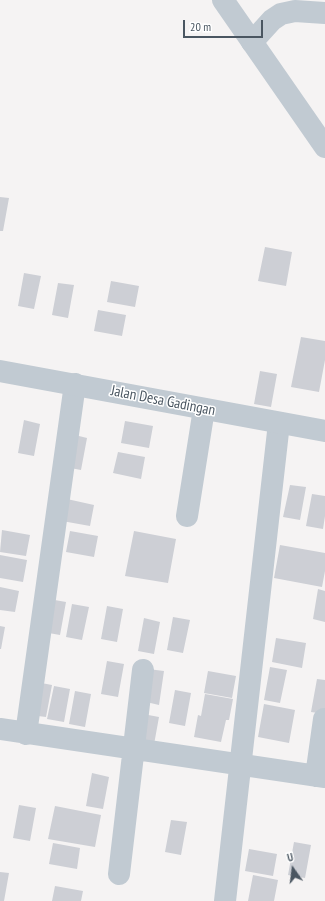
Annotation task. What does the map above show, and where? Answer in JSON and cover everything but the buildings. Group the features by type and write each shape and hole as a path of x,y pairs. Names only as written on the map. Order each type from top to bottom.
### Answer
{"street":[{"path":"223,0 325,147"},
{"path":"252,42 272,20 282,14 295,11 325,13"},
{"name":"Jalan Desa Gadingan","path":"0,371 325,431"},
{"path":"26,734 75,384"},
{"path":"187,516 204,409"},
{"path":"225,901 279,423"},
{"path":"119,874 143,670"},
{"path":"0,730 321,777 324,719"}]}
